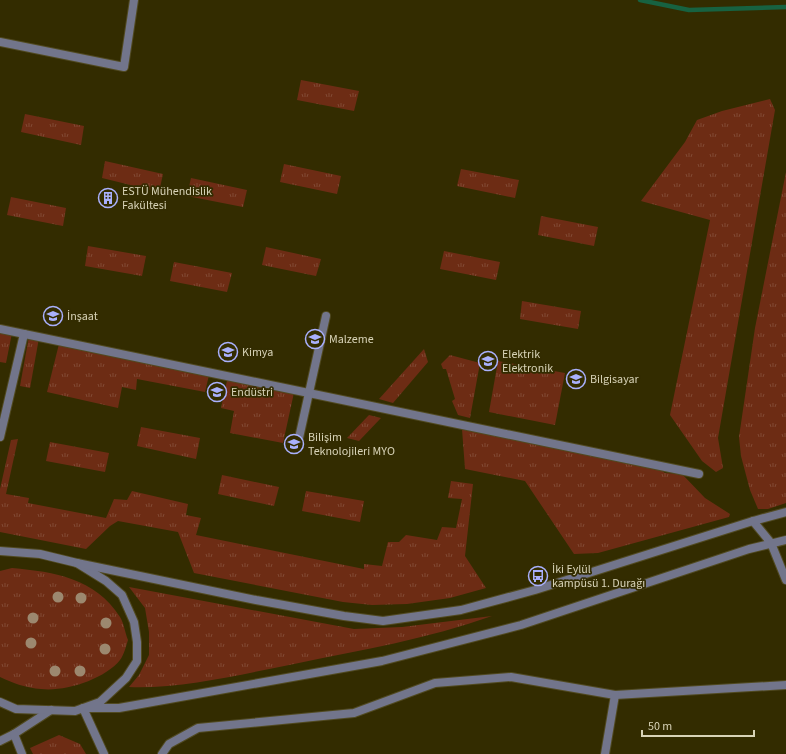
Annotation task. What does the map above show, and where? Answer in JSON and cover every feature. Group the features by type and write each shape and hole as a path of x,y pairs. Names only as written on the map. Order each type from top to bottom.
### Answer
{"street":[{"path":"0,42 124,67 134,0"},
{"path":"296,447 326,316"},
{"path":"0,329 699,474"},
{"path":"0,437 24,334"},
{"path":"0,551 40,554 77,563 270,602 344,616 383,621 461,610 535,590 786,512"},
{"path":"753,521 771,543 786,580"},
{"path":"83,708 118,708 382,661 521,625 771,543 786,540"},
{"path":"0,702 16,709 75,711 100,702 126,678 137,661 137,642 134,622 122,596 106,581 77,563"},
{"path":"162,754 169,744 198,728 354,713 434,683 511,677 615,694 786,685"},
{"path":"605,754 615,694"},
{"path":"83,708 104,754"},
{"path":"0,741 14,734 51,710"},
{"path":"14,734 22,754"}],"green space":[{"path":"301,80 359,91 354,111 297,100"},
{"path":"770,99 775,110 718,438 723,468 716,472 702,461 670,415 710,220 641,201 685,142 697,120 722,111"},
{"path":"25,114 84,126 81,145 21,132"},
{"path":"105,161 163,174 159,192 102,178"},
{"path":"284,164 341,176 337,194 280,182"},
{"path":"461,169 519,180 515,198 457,186"},
{"path":"786,172 786,503 768,509 758,509 750,490 741,456 739,437 755,328"},
{"path":"191,178 247,190 243,207 187,196"},
{"path":"11,197 66,208 63,226 7,215"},
{"path":"541,216 598,227 594,246 538,235"},
{"path":"88,246 146,256 142,276 85,266"},
{"path":"266,247 321,259 316,276 262,265"},
{"path":"444,251 500,262 496,280 440,269"},
{"path":"174,262 232,273 227,292 170,281"},
{"path":"522,301 581,311 578,329 520,319"},
{"path":"0,330 12,333 6,363 0,362"},
{"path":"29,336 39,338 30,388 20,386"},
{"path":"59,344 210,371 205,392 137,379 136,390 122,387 118,408 47,392"},
{"path":"424,349 428,362 393,403 379,399"},
{"path":"450,355 480,363 470,418 458,415 452,401 455,399 446,369 443,369 441,364"},
{"path":"498,361 565,373 555,425 489,412"},
{"path":"228,376 295,388 283,443 230,433 234,411 221,408"},
{"path":"369,415 381,418 359,441 347,438"},
{"path":"141,427 200,438 196,459 137,446"},
{"path":"462,429 659,468 665,473 682,474 705,498 730,514 729,517 598,553 574,554 525,481 465,469"},
{"path":"18,439 6,494 29,498 28,503 106,518 114,499 127,500 132,491 188,504 186,515 201,518 196,535 364,569 364,564 382,566 388,542 399,542 406,535 437,540 442,527 456,528 462,499 448,498 451,481 473,484 465,556 486,588 450,598 407,604 372,605 343,602 194,573 178,532 118,521 110,526 86,549 0,532 0,489 11,440"},
{"path":"50,442 109,453 105,472 46,461"},
{"path":"222,475 279,487 274,506 218,494"},
{"path":"306,491 364,501 360,522 302,511"},
{"path":"12,568 44,572 73,579 99,593 120,617 128,640 120,660 105,673 95,678 84,683 61,688 30,688 0,677 0,571"},
{"path":"129,587 354,629 402,627 492,616 419,638 233,676 170,686 129,687 139,675 149,655 149,632 145,608"},
{"path":"59,735 80,744 86,754 33,754 30,748"}],"waterway":[{"path":"640,0 689,10 786,7"}],"place":[{"name":"ESTÜ Mühendislik Fakültesi","path":"108,198"},
{"name":"İnşaat","path":"53,316"},
{"name":"Malzeme","path":"315,339"},
{"name":"Kimya","path":"228,352"},
{"name":"Elektrik Elektronik","path":"488,361"},
{"name":"Bilgisayar","path":"576,379"},
{"name":"Endüstri","path":"217,392"},
{"name":"Bilişim Teknolojileri MYO","path":"294,444"},
{"name":"İki Eylül kampüsü 1. Durağı","path":"538,576"}]}
